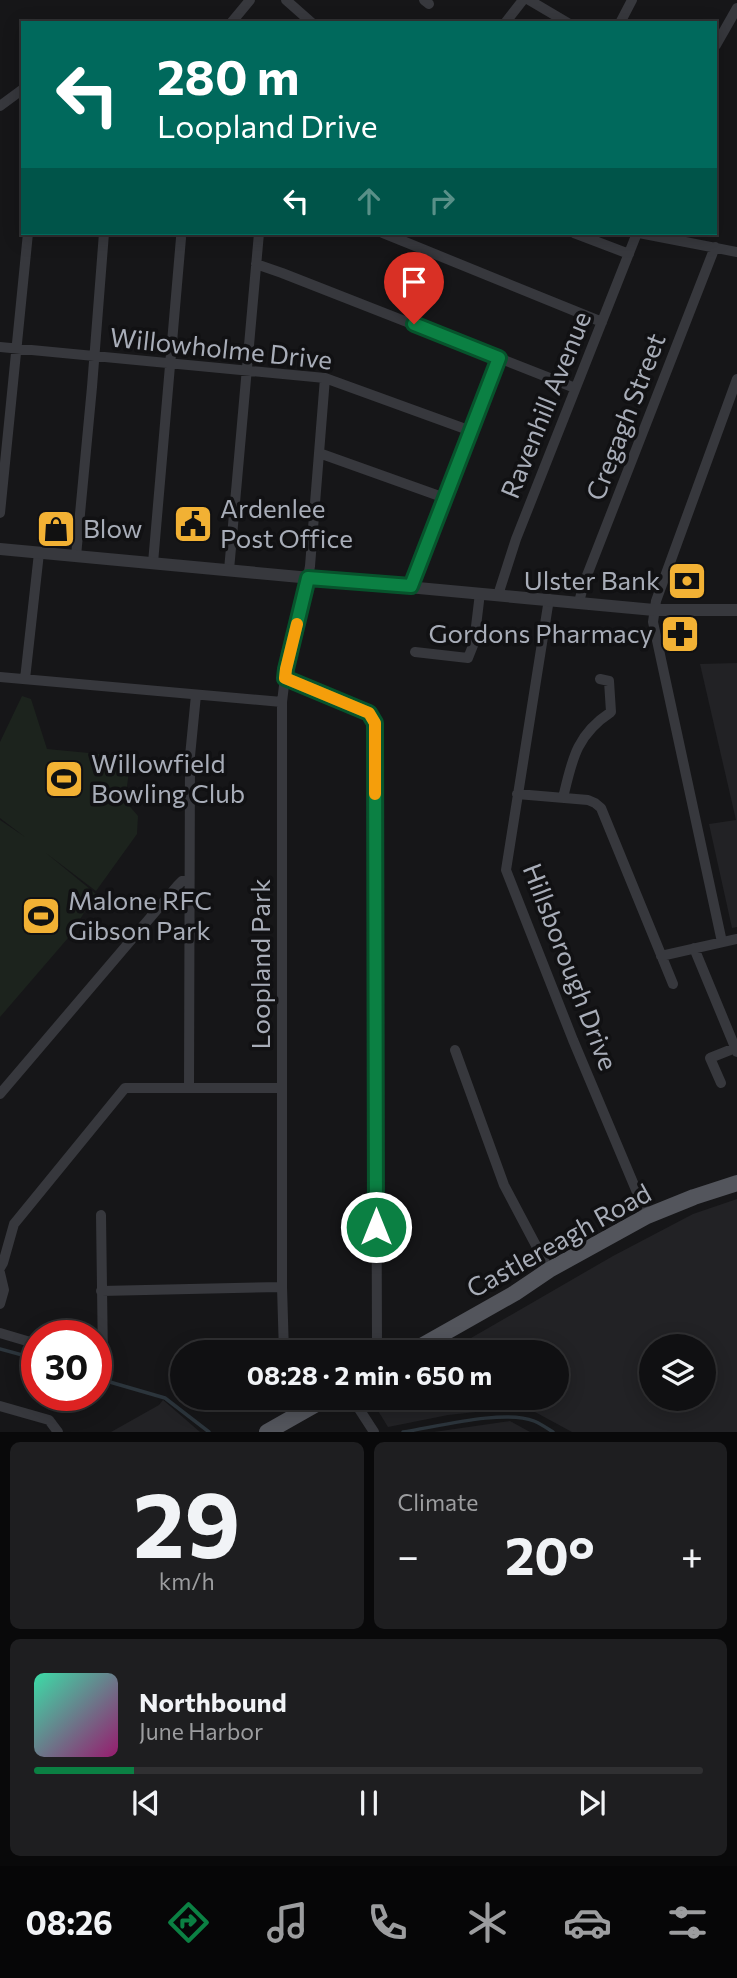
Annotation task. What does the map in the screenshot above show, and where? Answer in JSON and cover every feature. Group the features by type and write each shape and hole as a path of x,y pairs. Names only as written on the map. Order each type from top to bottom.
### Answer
{"main road":[{"name":"Castlereagh Road","path":"432,1340 549,1270 647,1216 737,1183"},
{"path":"267,1432 305,1410"}],"street":[{"path":"233,21 250,0"},
{"path":"286,0 310,21"},
{"path":"507,21 523,0"},
{"path":"529,0 565,21"},
{"path":"621,21 632,0"},
{"path":"717,43 737,8"},
{"path":"724,30 737,34"},
{"path":"0,106 21,90"},
{"path":"0,513 28,235"},
{"path":"76,556 104,235"},
{"path":"229,570 259,235"},
{"path":"388,235 602,322"},
{"path":"579,235 629,254"},
{"name":"Ravenhill Avenue","path":"498,595 516,539 637,235"},
{"path":"649,235 737,252"},
{"path":"153,563 181,238"},
{"name":"Cregagh Street","path":"579,602 584,583 715,247"},
{"path":"256,264 575,388"},
{"name":"Willowholme Drive","path":"0,347 325,378 471,431"},
{"path":"411,586 499,358"},
{"name":"Loopland Park","path":"284,1340 282,702 314,526 325,378"},
{"path":"722,942 660,660 653,610 737,379"},
{"path":"319,453 444,498"},
{"path":"0,549 653,610 737,610"},
{"path":"25,679 39,553"},
{"path":"415,652 468,658 474,643 480,593"},
{"name":"Hillsborough Drive","path":"549,599 506,870 573,1040 647,1216"},
{"path":"0,677 282,702"},
{"path":"285,678 369,713 375,723 377,1340"},
{"path":"563,798 581,740 611,712 610,681 600,679"},
{"path":"189,1088 190,757 196,695"},
{"path":"517,794 588,800 601,808 673,984"},
{"path":"0,1094 178,885 189,880"},
{"path":"662,956 737,939"},
{"path":"694,948 736,1050 710,1058 721,1083"},
{"path":"455,1050 505,1185 549,1270"},
{"path":"0,1304 4,1290 1,1268 14,1224 125,1088 282,1088"},
{"path":"101,1215 102,1320"},
{"path":"101,1291 282,1287"},
{"path":"0,1334 21,1340"},
{"path":"0,1406 49,1420 58,1432"},
{"path":"291,1410 294,1416"},
{"path":"360,1410 374,1432"}],"shaded area":[{"path":"737,663 737,927 732,928 709,824 736,820 700,664"},
{"name":"Willowfield Bowling Club","path":"22,696 31,699 47,749 131,757 125,801 138,816 137,834 96,891 46,853 96,894 68,938 0,1017 0,820 25,837 0,818 0,742"},
{"path":"737,1199 737,1432 572,1432 535,1412 514,1410 569,1410 569,1340 468,1340 613,1256 693,1214"},
{"path":"163,1400 170,1406 170,1410 175,1410 200,1432 111,1432 159,1405"},
{"path":"378,1410 495,1410 448,1415 388,1427"},
{"path":"510,1421 530,1432 434,1432"}],"waterway":[{"path":"0,1349 21,1355"},
{"path":"112,1383 165,1398 209,1432"},
{"path":"403,1432 470,1420 506,1417 534,1421 553,1432"}],"slow traffic":[{"path":"297,624 285,678 373,717 375,794"}],"place":[{"name":"Ardenlee Post Office","path":"193,524"},
{"name":"Blow","path":"56,529"},
{"name":"Ulster Bank","path":"687,581"},
{"name":"Gordons Pharmacy","path":"680,634"},
{"name":"Willowfield Bowling Club","path":"64,779"},
{"name":"Malone RFC Gibson Park","path":"41,916"}],"route":[{"path":"376,1227 375,723 369,713 285,678 308,578 411,586 499,358 414,324"}]}
